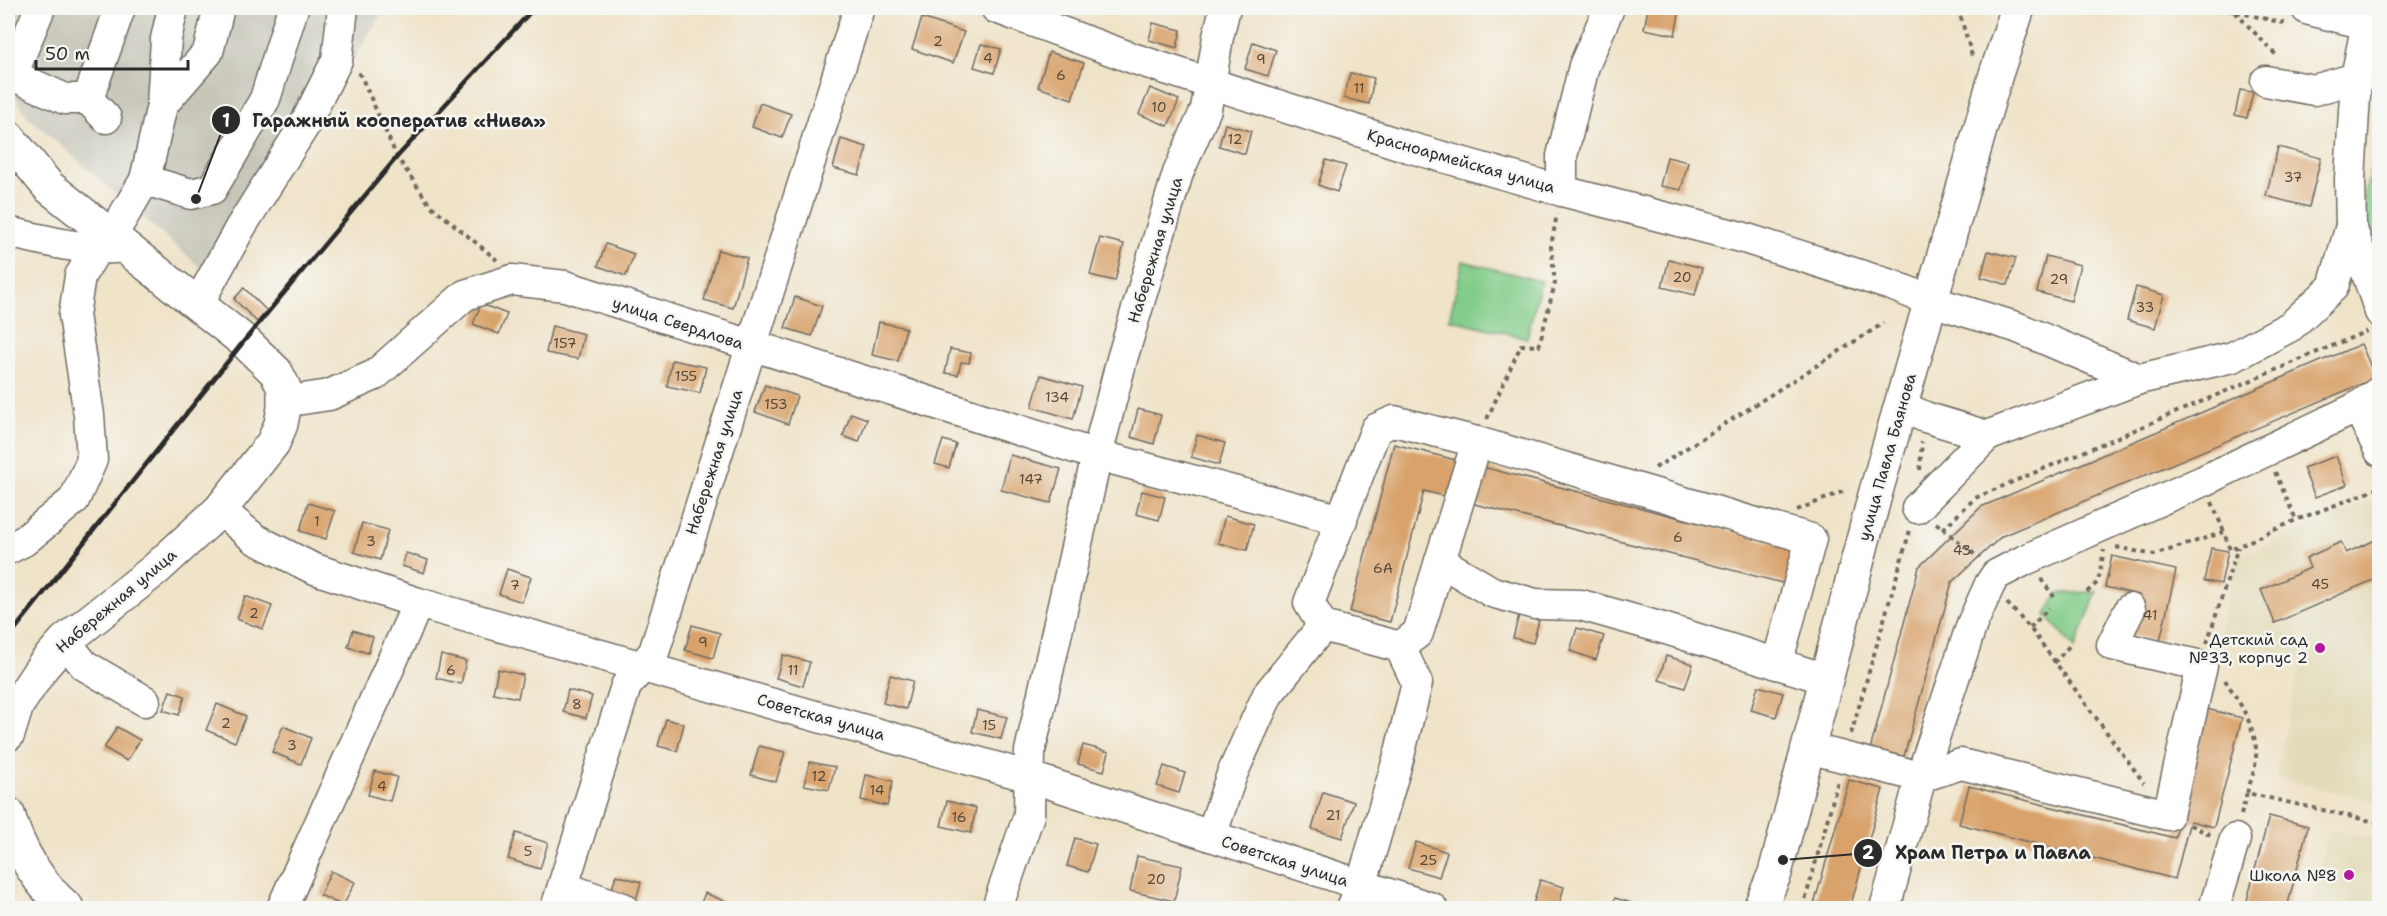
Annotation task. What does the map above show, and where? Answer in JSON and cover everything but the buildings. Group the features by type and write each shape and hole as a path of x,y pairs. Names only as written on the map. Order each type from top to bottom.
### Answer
{"main road":[{"name":"улица Павла Баянова","path":"1760,909 1774,873 1826,679 1913,411 1931,301 1996,74 2018,8"},
{"path":"2308,8 2373,25"},
{"path":"8,137 49,187 112,244 198,304 244,341 276,372 284,388 283,402"},
{"name":"Набережная улица","path":"8,734 17,705 65,641 156,569 220,510 273,443 281,424 283,402"},
{"path":"8,814 13,832 28,863 67,909"}],"street":[{"path":"40,8 10,76 65,99 97,109 120,8"},
{"path":"8,549 24,541 74,500 92,460 74,315 80,276 112,244 145,180 162,105 166,39 173,8"},
{"path":"162,105 208,52 219,8"},
{"path":"145,180 191,194 212,189 265,99 293,8"},
{"path":"198,304 240,228 304,126 337,60 343,8"},
{"name":"Набережная улица","path":"560,898 626,686 654,652 859,8"},
{"name":"Красноармейская улица","path":"996,8 1135,59 1408,147 1562,191 1741,237 1894,286 1931,301 2016,327 2139,379"},
{"name":"Набережная улица","path":"997,909 1029,815 1030,751 1097,455 1122,359 1178,173 1206,109 1225,8"},
{"path":"1562,191 1563,156 1584,66 1609,8"},
{"path":"2373,25 2356,78 2350,179 2351,226 2374,321"},
{"path":"2266,81 2314,90 2356,78"},
{"path":"1917,508 1987,436 2139,379 2233,357 2291,326 2333,287 2351,226"},
{"path":"8,232 65,245 112,244"},
{"name":"улица Свердлова","path":"283,402 329,395 375,375 465,295 512,280 565,286 750,347 1097,455 1342,520"},
{"path":"1885,909 1922,777 1972,624 1990,584 1989,568 2025,560 2204,481 2369,399 2379,451"},
{"path":"1913,411 1987,436"},
{"path":"1400,647 1323,626 1309,603 1376,429 1394,421 1477,442 1811,539 1777,664"},
{"path":"1400,647 1418,633 1477,442"},
{"name":"Советская улица","path":"220,510 255,539 312,568 418,603 1030,777 1211,836 1357,897 1432,909"},
{"path":"1440,561 1491,592 1535,604 1581,605 1826,679"},
{"path":"282,909 418,603"},
{"path":"1808,748 1922,777 1961,765 2168,815 2203,661 2112,645 2130,609"},
{"path":"1211,836 1232,774 1268,694 1323,626"},
{"path":"65,641 84,665 145,701"},
{"path":"1357,897 1399,756 1416,683 1400,647"},
{"path":"2214,909 2235,839"},
{"path":"560,898 623,909"}],"path":[{"path":"1958,8 1974,62"},
{"path":"337,60 362,76 397,157 430,205 495,258 512,280"},
{"path":"1477,442 1521,345 1539,346 1555,283 1551,246 1562,191"},
{"path":"1989,568 1943,529 1974,498 2374,321"},
{"path":"1627,486 1884,323"},
{"path":"1803,909 1917,508 1913,411"},
{"path":"2266,451 2296,520"},
{"path":"2204,481 2230,550 2296,520 2379,488"},
{"path":"1783,530 1798,508 1847,490"},
{"path":"2115,547 2154,555 2224,532"},
{"path":"2087,592 2098,582 2105,545"},
{"path":"2238,547 2203,661 2236,696 2252,731 2256,756 2247,794"},
{"path":"2030,628 2049,608"},
{"path":"2054,663 2071,644"}],"shaded area":[{"path":"8,8 385,8 218,283 27,116 8,84"},
{"name":"Детский сад №33, корпус 2","path":"2379,497 2379,803 2275,777 2301,659 2218,637 2238,557"},
{"name":"Школа №8","path":"2329,829 2379,841 2379,908 2310,908"}],"green space":[{"path":"2379,132 2379,259 2365,226 2362,207"},
{"path":"1463,261 1541,281 1527,338 1449,319"},
{"path":"2097,592 2075,649 2046,615 2058,593"}],"railway":[{"path":"8,638 244,341 397,157 534,8"}],"place":[{"name":"Гаражный кооператив «Нива»","path":"196,199"},
{"name":"Детский сад №33, корпус 2","path":"2320,648"},
{"name":"Храм Петра и Павла","path":"1783,860"},
{"name":"Школа №8","path":"2349,875"}]}
